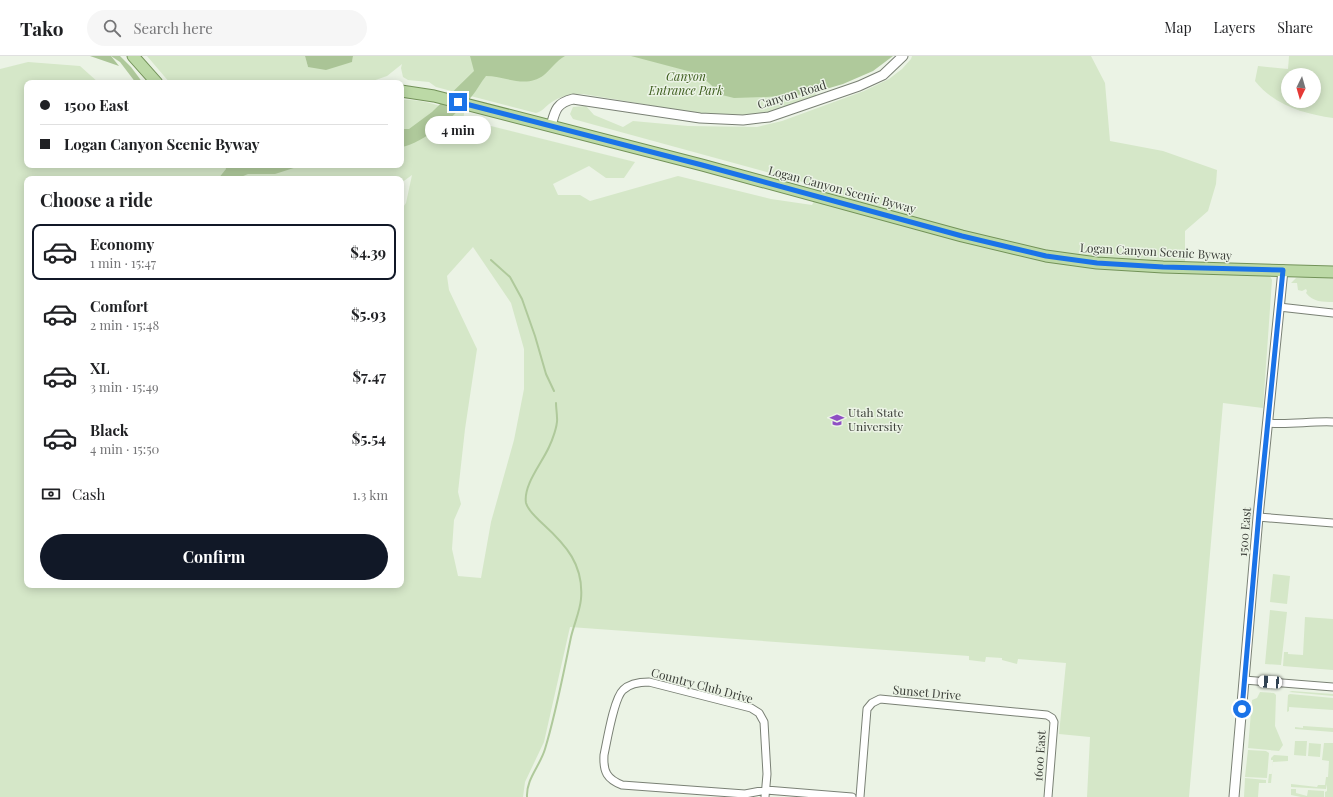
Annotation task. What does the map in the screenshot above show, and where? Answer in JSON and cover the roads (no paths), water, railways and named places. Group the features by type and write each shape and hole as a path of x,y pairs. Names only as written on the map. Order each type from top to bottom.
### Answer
{"main road":[{"path":"133,56 154,80"},
{"name":"Logan Canyon Scenic Byway","path":"404,91 434,96 470,105 702,165 962,236 1046,256 1097,263 1163,267 1333,272"}],"street":[{"name":"Canyon Road","path":"551,126 556,108 573,99 700,118 743,120 769,117 859,86 883,75 903,56"},
{"name":"1500 East","path":"1234,797 1258,517 1283,270"},
{"path":"1279,307 1333,313"},
{"path":"1267,423 1291,424 1316,421 1333,422"},
{"path":"1258,517 1333,523"},
{"path":"1244,680 1333,687"},
{"name":"Country Club Drive","path":"766,793 767,774 764,722 759,713 751,708 649,682 631,684 622,690 617,699 604,755 606,773 614,782 622,785 745,794 766,793 852,797"},
{"name":"Sunset Drive","path":"860,797 867,709 872,703 880,699 1047,715 1052,718"},
{"name":"1600 East","path":"1048,797 1054,722 1052,718"}],"waterway":[{"path":"491,260 510,277 522,299 546,374 554,391"},
{"path":"527,797 527,790 531,778 543,755 549,735 581,599 580,576 572,557 559,540 531,512 526,503 527,489 546,453 557,425 556,403"}],"place":[{"name":"Utah State University","path":"837,420"}],"park label":[{"name":"Canyon Entrance Park","path":"686,84"}]}
